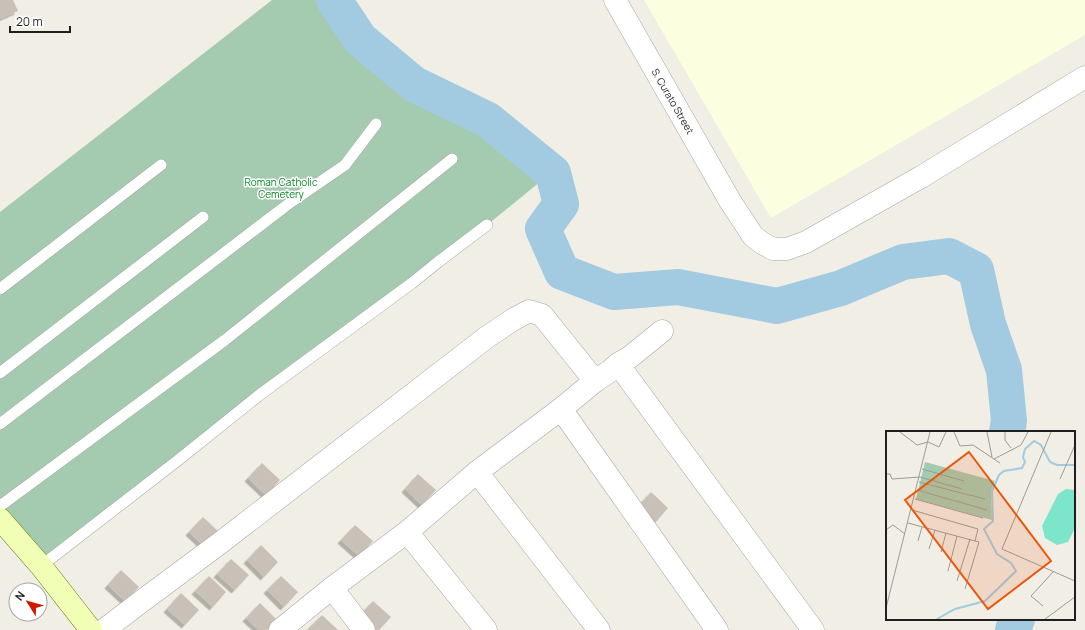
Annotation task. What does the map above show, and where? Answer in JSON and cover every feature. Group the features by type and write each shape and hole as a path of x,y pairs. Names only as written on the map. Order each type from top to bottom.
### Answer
{"main road":[{"path":"0,520 41,566 91,630"}],"street":[{"name":"S. Curato Street","path":"615,0 730,202 753,236 773,249 787,249 806,242 921,177 1085,77"},
{"path":"104,630 220,543 487,337 514,319 530,311 542,315 595,381"},
{"path":"280,630 332,588 407,532 477,472 561,409 595,381 630,357 662,331"},
{"path":"618,364 813,630"},
{"path":"561,409 717,630"},
{"path":"477,472 599,630"},
{"path":"407,532 486,630"},
{"path":"332,588 364,630"}],"lane":[{"path":"0,424 291,202 345,165 376,124"},
{"path":"0,506 225,340 452,159"},
{"path":"0,288 161,165"},
{"path":"0,373 203,217"},
{"path":"41,566 177,461 258,396 412,283 487,225"}],"shaded area":[{"path":"644,0 1085,0 1085,35 771,218"}],"green space":[{"name":"Roman Catholic Cemetery","path":"272,0 328,0 352,48 411,94 489,124 546,177 487,225 48,563 0,504 0,212"}],"building":[{"path":"0,0 13,0 18,11 0,19"},
{"path":"262,463 280,480 266,495 248,478"},
{"path":"418,474 436,490 422,505 405,489"},
{"path":"651,492 668,508 655,523 637,507"},
{"path":"203,517 220,533 206,548 189,532"},
{"path":"355,525 373,541 359,556 341,540"},
{"path":"261,545 278,562 264,577 247,560"},
{"path":"231,559 249,575 235,590 217,574"},
{"path":"121,570 139,587 125,601 108,585"},
{"path":"209,576 226,592 213,607 195,591"},
{"path":"281,576 298,592 284,607 267,590"},
{"path":"181,593 199,610 185,625 167,609"},
{"path":"373,601 391,617 379,630 375,630 359,616"},
{"path":"260,603 277,620 267,630 259,630 246,618"},
{"path":"322,615 338,630 307,630"}],"waterway":[{"path":"334,0 360,39 414,84 488,120 553,173 561,204 543,229 562,272 614,292 678,287 777,306 841,288 903,262 949,256 976,270 988,324 1004,370 1009,421 1007,431"},
{"path":"1013,630 1017,620"}]}
